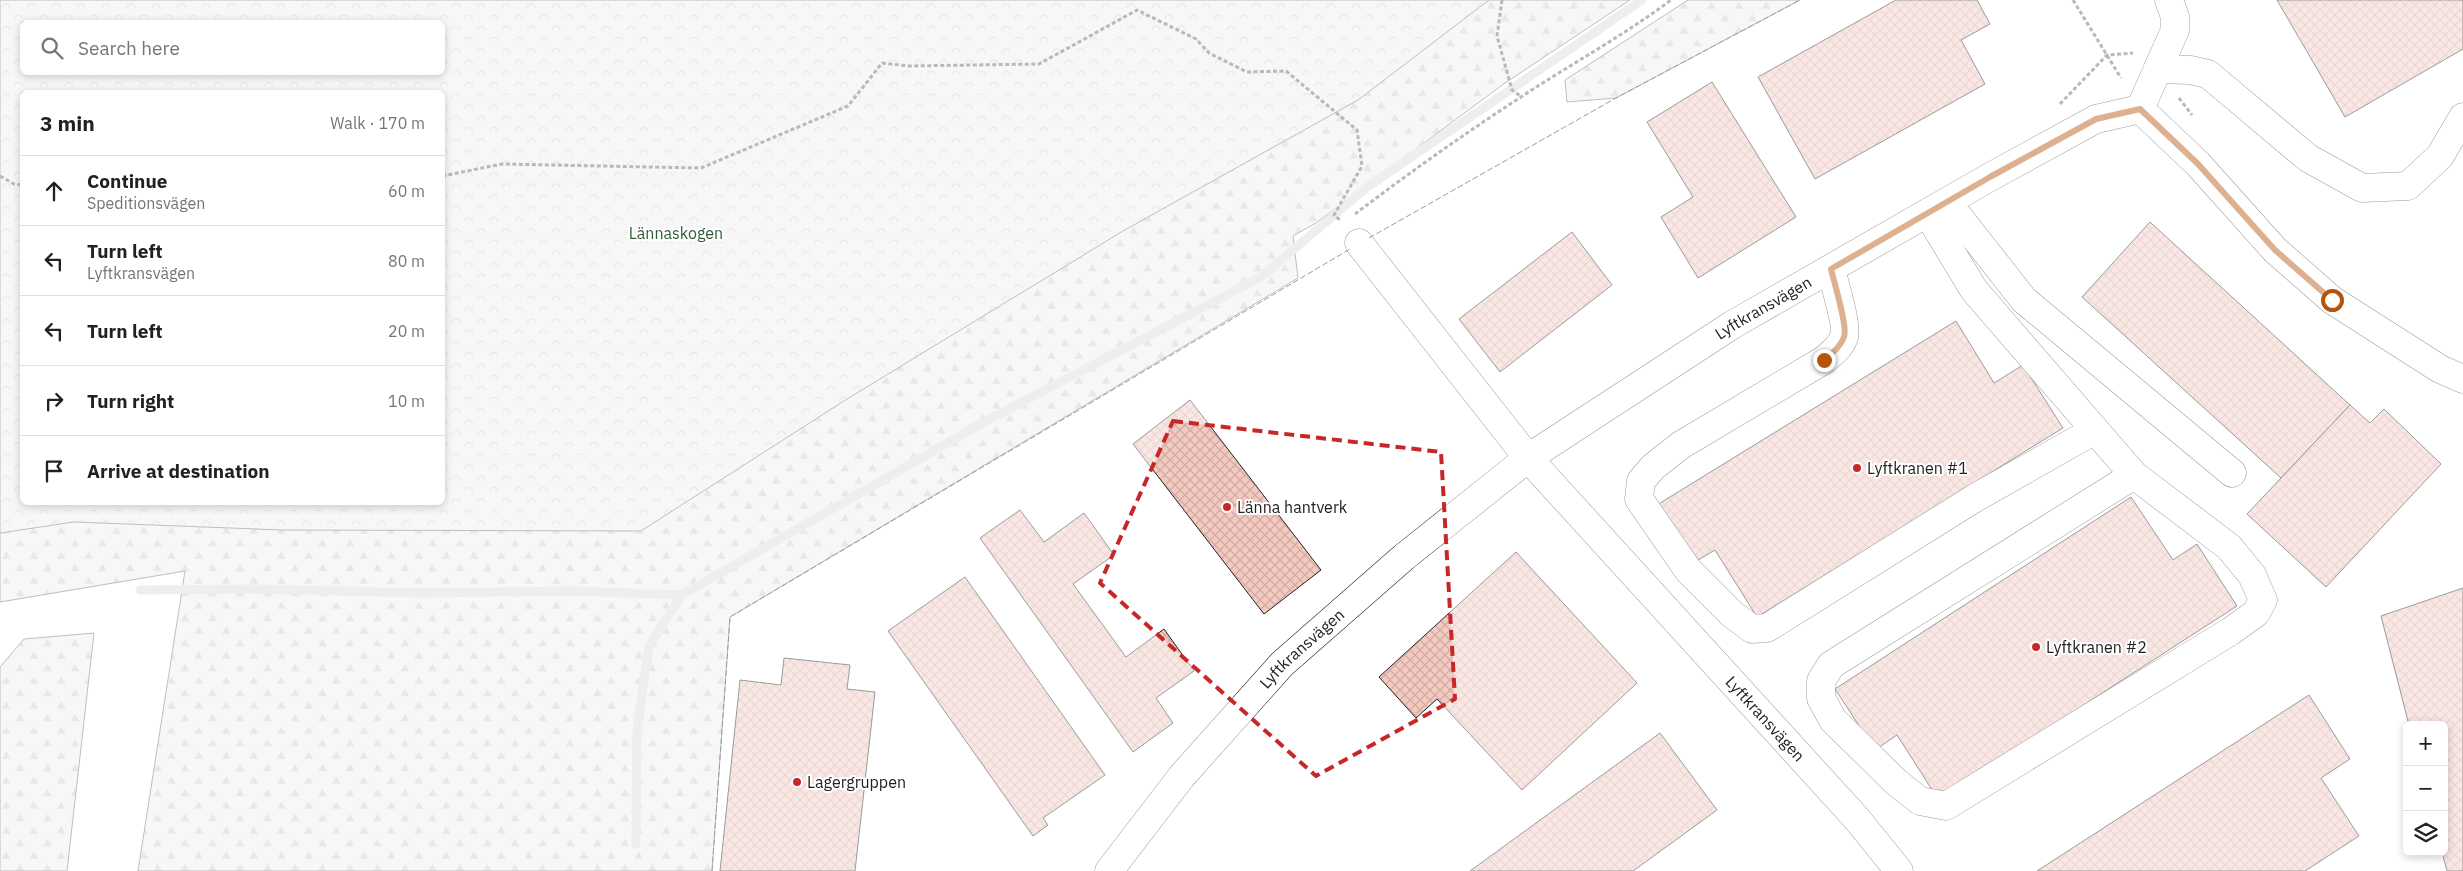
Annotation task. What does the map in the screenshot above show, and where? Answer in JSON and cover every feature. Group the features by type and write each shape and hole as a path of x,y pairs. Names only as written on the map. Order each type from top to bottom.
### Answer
{"street":[{"path":"2169,0 2175,17 2175,30 2140,109 2198,164 2275,250 2332,300 2440,369 2463,379"},
{"path":"2158,69 2190,70 2208,74 2308,158 2362,188 2408,186 2440,156 2463,116"},
{"name":"Lyftkransvägen","path":"1109,871 1182,776 1282,664 1404,557 1528,458 1732,326 1831,269 2096,119 2140,109"},
{"path":"1938,208 1974,290 2134,475 2229,547 2252,575 2263,600 2256,613 2232,631 1946,806 1920,801 1896,782 1833,720 1821,698 1821,681 1831,665 2134,475"},
{"path":"1938,208 2024,300 2232,473"},
{"path":"1352,233 1528,458"},
{"path":"1831,269 1845,326 1845,335 1838,348 1824,360 1680,446 1654,467 1641,481 1639,499 1688,570 1732,614 1752,629 1766,628 1975,498 2095,430"},
{"name":"Lyftkransvägen","path":"1528,458 1857,819 1899,871"}],"path":[{"path":"1502,0 1497,36 1512,90 1522,96"},
{"path":"445,175 502,164 701,168 848,106 882,63 909,66 1039,64 1137,10 1196,39 1209,53 1247,72 1286,70 1357,130 1362,166 1334,215 1352,233 1398,181 1522,96 1629,31 1671,0"},
{"path":"2073,0 2140,109"},
{"path":"0,176 14,184 20,185"}],"highlighted area":[{"path":"1173,421 1441,452 1455,699 1316,776 1100,583"}],"green space":[{"path":"0,0 1630,0 1505,83 1316,223 1293,236 1298,278 730,617 712,871 138,871 185,571 0,602"},
{"name":"Lännaskogen","path":"0,0 1489,0 1358,100 1123,231 847,399 641,531 282,530 74,522 0,533"},
{"path":"1688,0 1800,0 1616,98 1567,102 1565,80"},
{"path":"94,633 67,871 0,871 0,667 24,639"}],"building":[{"path":"1896,0 1977,0 1990,24 1961,40 1985,84 1815,179 1758,77"},
{"path":"2277,0 2463,0 2463,49 2345,117"},
{"path":"1712,82 1796,217 1698,278 1661,217 1693,197 1647,122"},
{"path":"2150,222 2350,405 2281,478 2082,297"},
{"path":"1572,232 1612,285 1500,372 1459,319"},
{"name":"Lyftkranen #1","path":"1956,321 1994,383 2023,365 2063,428 1757,617 1715,550 1688,566 1652,508"},
{"name":"Länna hantverk","path":"1190,400 1321,570 1264,614 1133,444"},
{"path":"2350,405 2370,423 2384,409 2441,464 2326,587 2247,514"},
{"name":"Lyftkranen #2","path":"2131,497 2173,560 2197,544 2237,606 1938,799 1897,735 1875,750 1835,689"},
{"path":"1020,510 1044,542 1084,513 1114,555 1073,584 1126,657 1164,629 1194,671 1156,698 1173,723 1133,752 980,538"},
{"path":"1516,552 1637,683 1522,790 1437,699 1416,718 1379,677"},
{"path":"965,577 1105,775 1043,818 1048,825 1033,836 888,631"},
{"path":"2463,588 2463,871 2447,871 2443,856 2448,856 2448,721 2408,721 2381,616"},
{"name":"Lagergruppen","path":"784,658 850,665 847,689 875,692 855,871 720,871 740,680 781,685"},
{"path":"2309,695 2350,759 2321,778 2359,836 2305,871 2037,871"},
{"path":"1660,733 1717,810 1633,871 1470,871"}],"waterway":[{"path":"682,595 982,423 1261,277 1366,188 1642,0"},
{"path":"140,590 255,589 425,593 573,591 682,595 649,646 637,731 636,844"}],"fence":[{"path":"1369,238 1616,98 1800,0"},
{"path":"712,871 730,617 1350,249"}],"place":[{"name":"Lyftkranen #1","path":"1857,468"},
{"name":"Länna hantverk","path":"1227,507"},
{"name":"Lyftkranen #2","path":"2036,647"},
{"name":"Lagergruppen","path":"797,782"}],"route":[{"path":"1824,360 1838,348 1845,335 1845,326 1831,269 1990,177 2096,119 2140,109 2198,164 2275,250 2332,300"}]}
